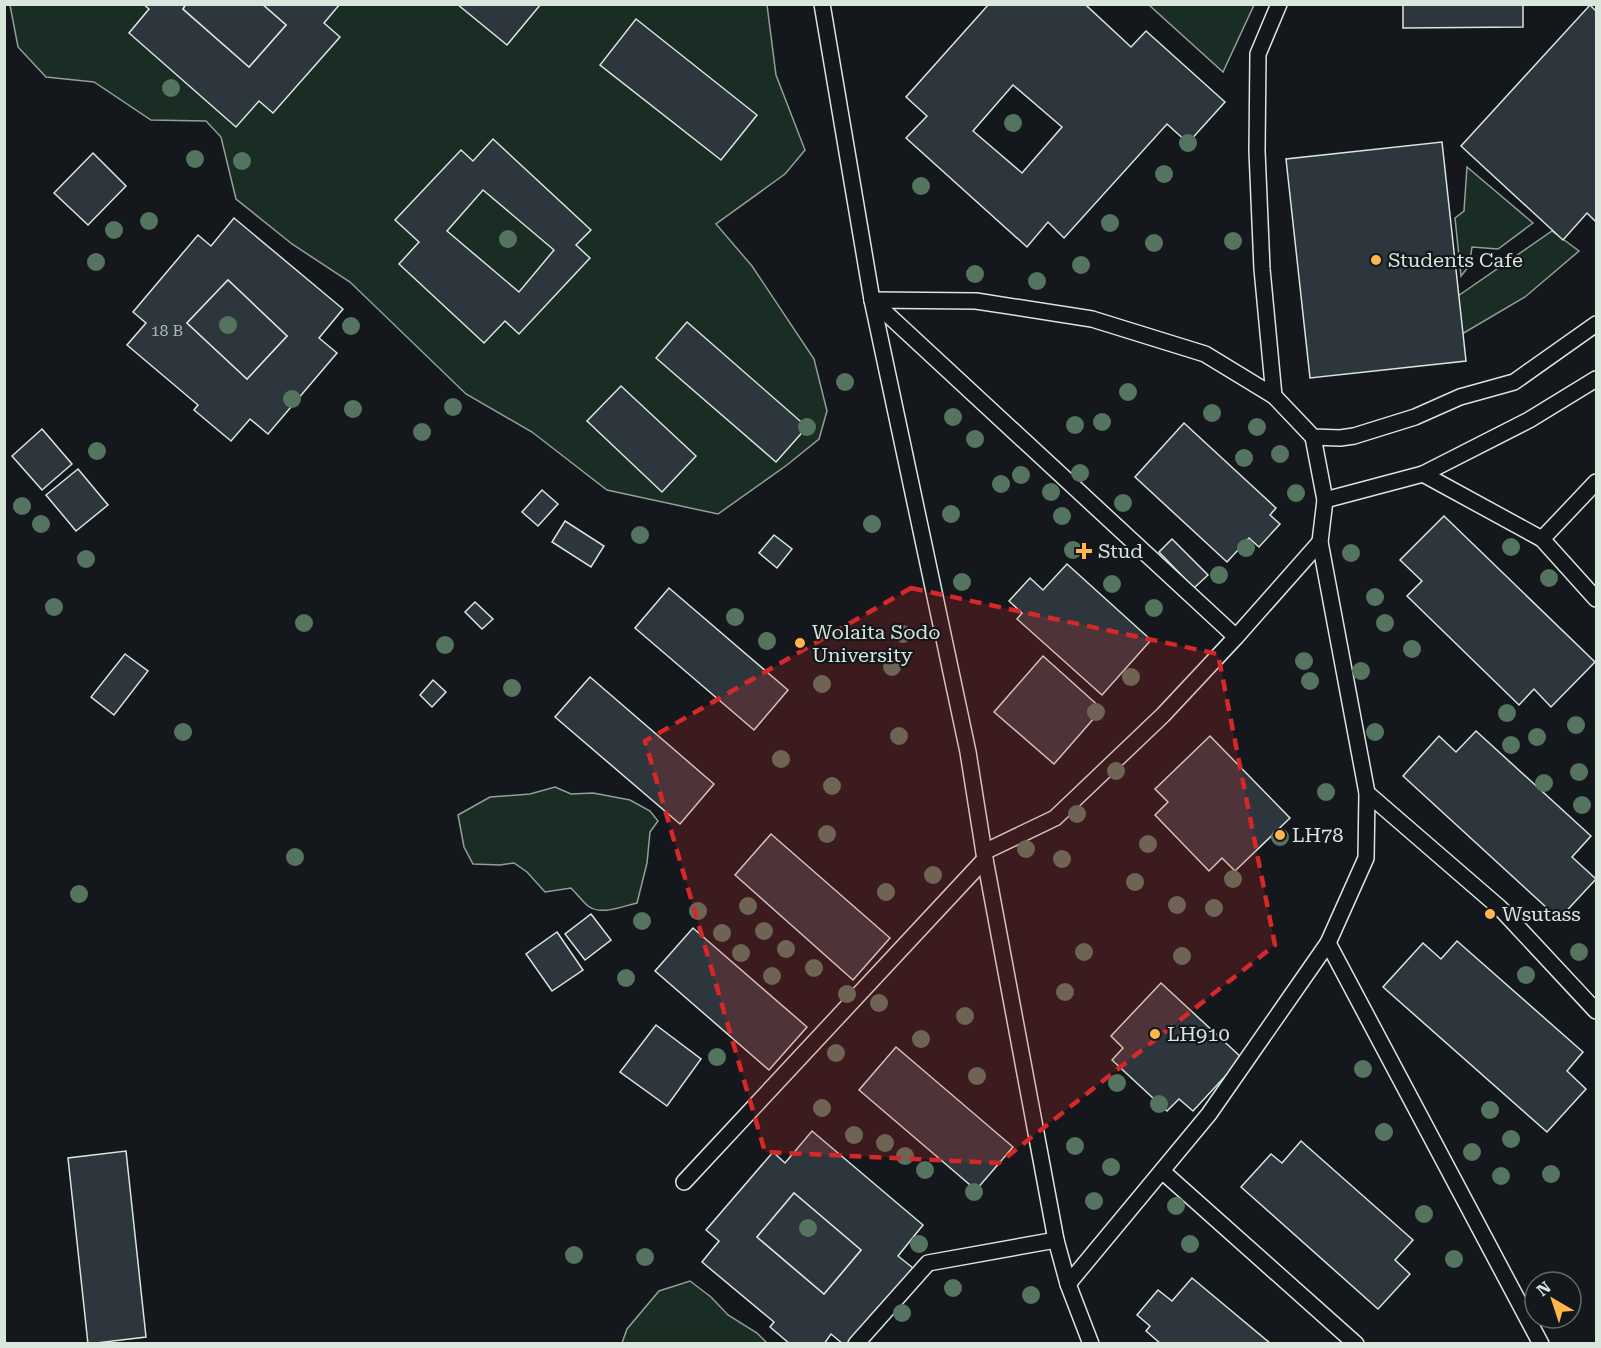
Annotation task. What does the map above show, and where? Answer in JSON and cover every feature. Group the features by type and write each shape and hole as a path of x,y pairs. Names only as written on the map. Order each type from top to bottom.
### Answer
{"lane":[{"path":"822,4 872,300 968,752 1056,1240 1068,1284 1091,1344"},
{"path":"1274,396 1262,269 1257,151 1258,54 1279,4"},
{"path":"872,300 976,301 1092,319 1205,354 1274,396 1313,437 1325,500 1320,542 1367,793 1366,858 1328,943 1209,1114 1068,1284"},
{"path":"872,300 1236,637"},
{"path":"1313,437 1354,436 1415,417 1460,397 1514,382 1593,333"},
{"path":"1325,500 1423,474 1529,420 1596,379"},
{"path":"1423,474 1542,539 1596,599"},
{"path":"1542,539 1596,482"},
{"path":"684,1182 985,856 1055,818 1163,716 1320,542"},
{"path":"1367,793 1500,909 1596,1011"},
{"path":"1328,943 1541,1344"},
{"path":"1162,1171 1356,1344"},
{"path":"856,1344 928,1263 1056,1240"}],"highlighted area":[{"path":"911,588 1218,654 1275,945 999,1163 765,1152 645,741"}],"green space":[{"path":"10,5 767,5 776,75 805,150 785,174 716,224 752,266 814,359 827,411 819,439 718,514 607,490 532,432 466,394 350,282 292,244 236,199 221,137 206,121 151,120 94,82 46,77 18,47"},
{"path":"1149,5 1254,5 1223,72"},
{"path":"1467,167 1533,223 1498,249 1472,247 1469,266 1461,276 1455,218 1464,211"},
{"path":"1552,231 1579,251 1525,297 1462,334 1455,298"},
{"path":"555,787 571,794 593,793 630,800 650,811 658,821 650,832 647,863 637,903 606,910 593,909 586,905 571,888 545,892 527,872 514,863 473,864 464,847 458,815 490,797 530,794"},
{"path":"690,1281 711,1297 728,1315 757,1333 767,1343 622,1343 627,1329 659,1291"}],"building":[{"path":"143,4 186,4 183,9 249,67 286,25 262,4 340,4 324,23 340,37 273,113 259,101 236,127 129,33 149,9"},
{"path":"186,4 262,4 286,25 249,67 183,9"},
{"path":"457,4 541,4 507,45"},
{"path":"989,4 1088,4 1087,6 1131,47 1146,31 1225,102 1188,143 1167,124 1064,238 1048,222 1027,247 906,138 927,116 906,97","holes":["1013,85 1062,127 1022,173 973,131"]},
{"path":"1403,4 1523,4 1523,27 1403,28"},
{"path":"1590,5 1596,11 1596,222 1587,213 1563,240 1461,146"},
{"path":"636,19 757,115 721,160 600,65"},
{"path":"493,139 591,230 576,245 590,258 519,334 505,321 484,343 399,264 419,242 395,220 461,150 473,161","holes":["483,190 554,250 519,292 447,231"]},
{"name":"Students Cafe","path":"1442,142 1466,361 1310,378 1286,159"},
{"path":"93,153 126,186 88,225 54,193"},
{"path":"234,218 343,309 319,338 337,353 268,434 250,419 231,441 194,410 198,405 127,345 146,323 133,312 198,235 211,246","holes":["228,280 287,336 247,379 187,323"]},
{"path":"228,280 287,336 247,379 187,323"},
{"path":"687,322 807,427 776,462 656,358"},
{"path":"621,386 696,456 662,492 587,421"},
{"path":"1184,423 1276,508 1270,515 1280,524 1259,547 1249,538 1227,562 1135,477"},
{"path":"42,429 72,464 42,490 12,456"},
{"path":"78,469 108,505 76,531 46,495"},
{"path":"542,490 558,504 538,526 522,512"},
{"path":"1444,516 1595,662 1551,707 1534,689 1519,705 1407,596 1422,581 1400,560"},
{"path":"565,521 604,546 591,567 552,542"},
{"path":"774,535 792,549 777,568 759,553"},
{"path":"1172,539 1208,575 1194,588 1159,552"},
{"path":"1067,564 1151,640 1102,695 1017,619 1022,613 1009,601 1030,578 1043,590"},
{"path":"669,588 788,690 754,730 635,628"},
{"path":"475,602 493,619 482,629 465,612"},
{"path":"125,654 148,671 114,715 91,697"},
{"path":"1043,656 1102,709 1054,764 994,712"},
{"path":"590,677 714,784 680,824 555,717"},
{"path":"433,680 446,692 432,707 420,695"},
{"path":"1476,731 1591,836 1572,857 1596,879 1559,919 1403,776 1439,736 1456,752"},
{"path":"1210,736 1290,818 1235,871 1222,858 1209,871 1155,815 1168,802 1155,789"},
{"path":"771,834 890,938 853,980 735,875"},
{"path":"591,914 611,940 585,960 565,934"},
{"path":"693,928 807,1027 769,1070 655,971"},
{"path":"557,932 583,970 552,991 526,954"},
{"path":"1457,941 1583,1052 1567,1071 1586,1089 1547,1132 1383,987 1423,943 1441,959"},
{"path":"1161,983 1242,1058 1193,1111 1179,1099 1167,1111 1112,1060 1123,1048 1111,1036"},
{"path":"656,1025 701,1059 667,1106 620,1072"},
{"path":"896,1047 1013,1147 976,1190 859,1090"},
{"path":"812,1131 923,1225 898,1256 913,1268 850,1344 843,1344 831,1334 824,1344 790,1344 770,1327 774,1322 702,1262 719,1241 706,1230 773,1152 785,1163","holes":["794,1193 861,1250 824,1294 757,1237"]},
{"path":"1301,1141 1413,1240 1395,1260 1410,1274 1378,1309 1241,1187 1271,1154 1282,1163"},
{"path":"126,1151 146,1337 88,1344 68,1158"},
{"path":"794,1193 861,1250 824,1294 757,1237"},
{"path":"1192,1278 1271,1344 1161,1344 1146,1331 1150,1326 1137,1315 1158,1290 1172,1301"}],"place":[{"name":"Students Cafe","path":"1376,260"},
{"name":"Stud","path":"1084,551"},
{"name":"Wolaita Sodo University","path":"800,643"},
{"name":"LH78","path":"1280,835"},
{"name":"Wsutass","path":"1490,914"},
{"name":"LH910","path":"1155,1034"}]}
